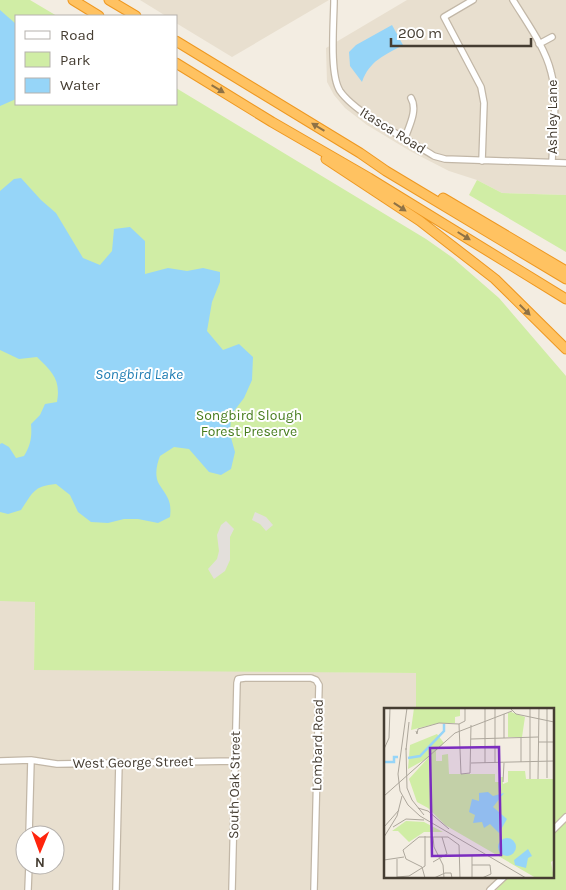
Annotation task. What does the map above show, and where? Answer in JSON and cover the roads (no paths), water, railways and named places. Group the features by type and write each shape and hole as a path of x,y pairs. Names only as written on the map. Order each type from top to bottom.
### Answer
{"highway":[{"path":"72,0 97,15"},
{"path":"109,0 134,15"},
{"path":"178,42 360,152 406,176 566,271"},
{"path":"178,64 272,122 361,173 566,299"},
{"path":"272,122 413,216 450,244 495,279 566,350"},
{"path":"360,152 386,171 566,279"}],"street":[{"name":"Itasca Road","path":"334,0 333,64 339,90 360,110 434,156 445,159 566,163"},
{"path":"473,0 444,17 481,87 484,103 482,161"},
{"name":"Ashley Lane","path":"514,0 540,44 551,72 553,81 552,162"},
{"path":"540,44 552,37"},
{"path":"405,138 414,115 411,98"},
{"name":"Lombard Road","path":"238,679 311,678 318,682 314,890"},
{"name":"South Oak Street","path":"232,890 236,686 238,679"},
{"path":"29,825 31,760"},
{"name":"West George Street","path":"0,761 31,760 57,764 235,761"},
{"path":"116,890 119,762"},
{"path":"554,829 566,818"},
{"path":"28,890 29,875"},
{"path":"490,890 503,878"}],"water":[{"path":"0,10 15,23 15,99 0,106"},
{"path":"392,25 403,45 373,64 362,82 350,66 349,52 356,45"},
{"name":"Songbird Lake","path":"21,178 56,213 83,258 100,265 112,251 114,229 130,227 145,241 145,274 168,268 187,271 203,268 220,272 220,282 212,302 207,331 223,350 239,344 253,357 252,380 244,398 231,415 230,434 235,452 231,469 221,475 209,472 189,449 174,447 160,456 156,473 159,484 168,499 170,517 158,523 138,519 124,519 108,523 91,522 78,512 70,495 56,484 34,491 21,510 8,514 0,512 0,444 2,443 9,447 16,458 24,456 31,440 31,424 40,415 45,404 57,402 58,394 58,387 54,376 37,357 19,359 0,350 0,191 14,179"}],"park label":[{"name":"Songbird Slough Forest Preserve","path":"249,424"}]}
